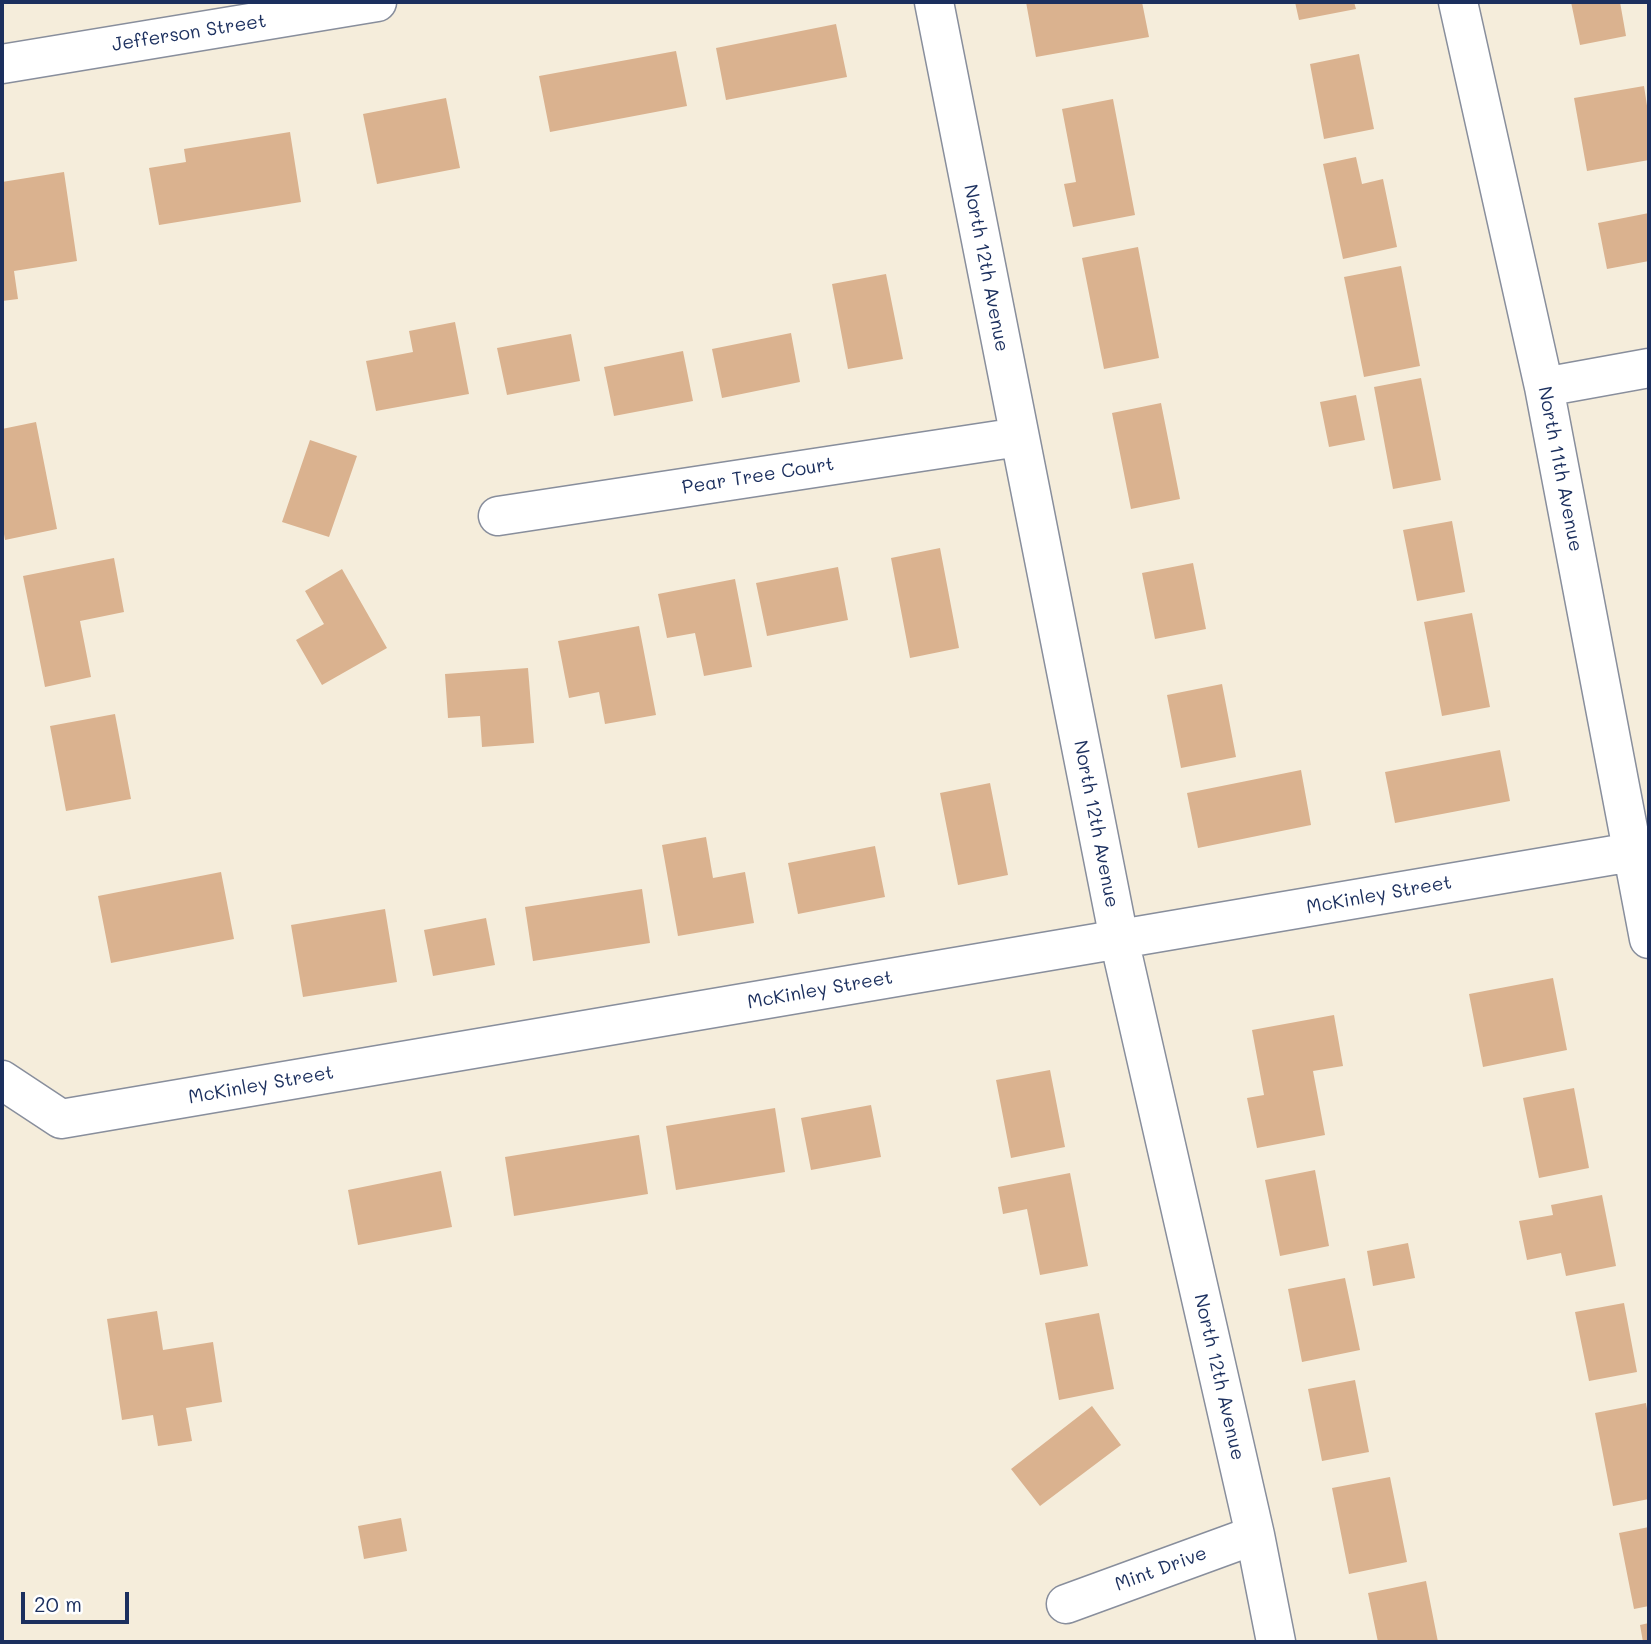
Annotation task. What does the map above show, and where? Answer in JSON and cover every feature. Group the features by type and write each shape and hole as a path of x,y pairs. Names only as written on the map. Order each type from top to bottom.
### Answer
{"street":[{"name":"Jefferson Street","path":"2,64 377,2"},
{"name":"North 12th Avenue","path":"934,2 1119,939 1255,1535 1276,1642"},
{"name":"North 11th Avenue","path":"1458,2 1544,387 1641,854 1649,939"},
{"path":"1544,387 1649,368"},
{"name":"Pear Tree Court","path":"498,516 1018,436"},
{"name":"McKinley Street","path":"2,1080 61,1119 1119,939 1641,854"},
{"name":"Mint Drive","path":"1066,1604 1255,1535"}],"building":[{"path":"1026,2 1142,2 1149,37 1036,57"},
{"path":"1295,2 1354,2 1356,9 1299,20"},
{"path":"1571,2 1620,2 1626,36 1580,45"},
{"path":"836,24 847,77 726,100 716,48"},
{"path":"676,51 687,106 550,132 539,76"},
{"path":"1359,54 1374,129 1324,139 1310,64"},
{"path":"1644,86 1649,119 1649,160 1587,171 1574,98"},
{"path":"446,98 460,168 377,184 363,114"},
{"path":"1113,99 1135,215 1073,227 1064,184 1076,182 1062,109"},
{"path":"290,132 301,202 159,225 149,168 186,162 184,149"},
{"path":"1356,157 1362,184 1383,179 1397,247 1343,259 1323,164"},
{"path":"64,172 77,261 14,271 18,299 2,301 2,182"},
{"path":"1649,213 1649,261 1607,269 1598,223"},
{"path":"1138,247 1159,358 1104,369 1082,258"},
{"path":"1401,266 1420,366 1364,377 1344,277"},
{"path":"886,274 903,359 848,369 832,284"},
{"path":"455,322 469,394 376,411 366,361 413,352 409,331"},
{"path":"791,333 800,382 722,398 712,349"},
{"path":"571,334 580,381 507,395 497,348"},
{"path":"683,351 693,401 614,416 604,367"},
{"path":"1421,378 1441,480 1393,489 1374,387"},
{"path":"1356,395 1365,440 1329,447 1320,402"},
{"path":"1161,403 1180,499 1131,509 1112,413"},
{"path":"36,422 57,529 5,540 2,522 2,429"},
{"path":"310,440 357,456 329,537 282,522"},
{"path":"1452,521 1465,592 1417,601 1403,530"},
{"path":"940,548 959,648 910,658 891,558"},
{"path":"114,558 124,612 80,621 91,677 45,687 23,576"},
{"path":"1193,563 1206,629 1155,639 1142,573"},
{"path":"838,567 848,620 767,636 756,583"},
{"path":"342,569 387,648 322,685 296,640 324,624 305,591"},
{"path":"735,579 752,667 704,676 695,633 667,638 658,594"},
{"path":"1472,613 1490,707 1442,716 1424,622"},
{"path":"639,626 656,715 605,724 599,692 569,698 558,641"},
{"path":"528,668 534,743 482,747 480,716 448,718 445,674"},
{"path":"1222,684 1236,757 1181,768 1167,695"},
{"path":"115,714 131,799 66,811 50,726"},
{"path":"1500,750 1510,801 1395,823 1385,772"},
{"path":"1301,770 1311,825 1198,848 1187,793"},
{"path":"990,783 1008,875 958,885 940,793"},
{"path":"706,837 713,878 745,872 754,923 678,936 662,845"},
{"path":"875,846 885,897 798,914 788,863"},
{"path":"221,872 234,939 111,963 98,896"},
{"path":"642,889 650,943 533,961 525,907"},
{"path":"385,909 397,982 303,997 291,925"},
{"path":"486,918 495,965 433,976 424,930"},
{"path":"1553,978 1567,1050 1483,1067 1469,994"},
{"path":"1334,1015 1343,1066 1313,1071 1325,1135 1257,1148 1247,1098 1264,1095 1252,1030"},
{"path":"1050,1070 1065,1147 1011,1158 996,1080"},
{"path":"1574,1088 1589,1168 1539,1178 1523,1098"},
{"path":"871,1105 881,1157 811,1170 801,1118"},
{"path":"775,1108 785,1172 676,1190 666,1126"},
{"path":"639,1135 648,1194 514,1216 505,1157"},
{"path":"1315,1170 1329,1246 1280,1256 1265,1180"},
{"path":"441,1171 452,1227 358,1245 348,1190"},
{"path":"1070,1173 1088,1266 1040,1275 1027,1209 1003,1214 998,1187"},
{"path":"1602,1195 1616,1266 1566,1276 1561,1253 1527,1260 1519,1221 1553,1215 1551,1205"},
{"path":"1408,1243 1415,1278 1373,1286 1367,1251"},
{"path":"1345,1278 1360,1350 1302,1362 1288,1289"},
{"path":"1624,1303 1637,1372 1589,1381 1575,1312"},
{"path":"157,1311 163,1350 213,1342 222,1402 186,1408 192,1441 158,1446 153,1415 122,1420 107,1319"},
{"path":"1099,1313 1114,1389 1059,1400 1045,1323"},
{"path":"1355,1380 1369,1452 1322,1461 1308,1389"},
{"path":"1646,1403 1649,1421 1649,1499 1613,1506 1595,1413"},
{"path":"1092,1406 1121,1445 1040,1506 1011,1469"},
{"path":"1390,1477 1407,1562 1349,1574 1332,1488"},
{"path":"401,1518 407,1551 364,1559 358,1526"},
{"path":"1649,1527 1649,1606 1634,1609 1619,1533"},
{"path":"1426,1581 1438,1642 1378,1642 1368,1593"},
{"path":"1649,1623 1649,1642 1643,1642 1640,1625"}]}
